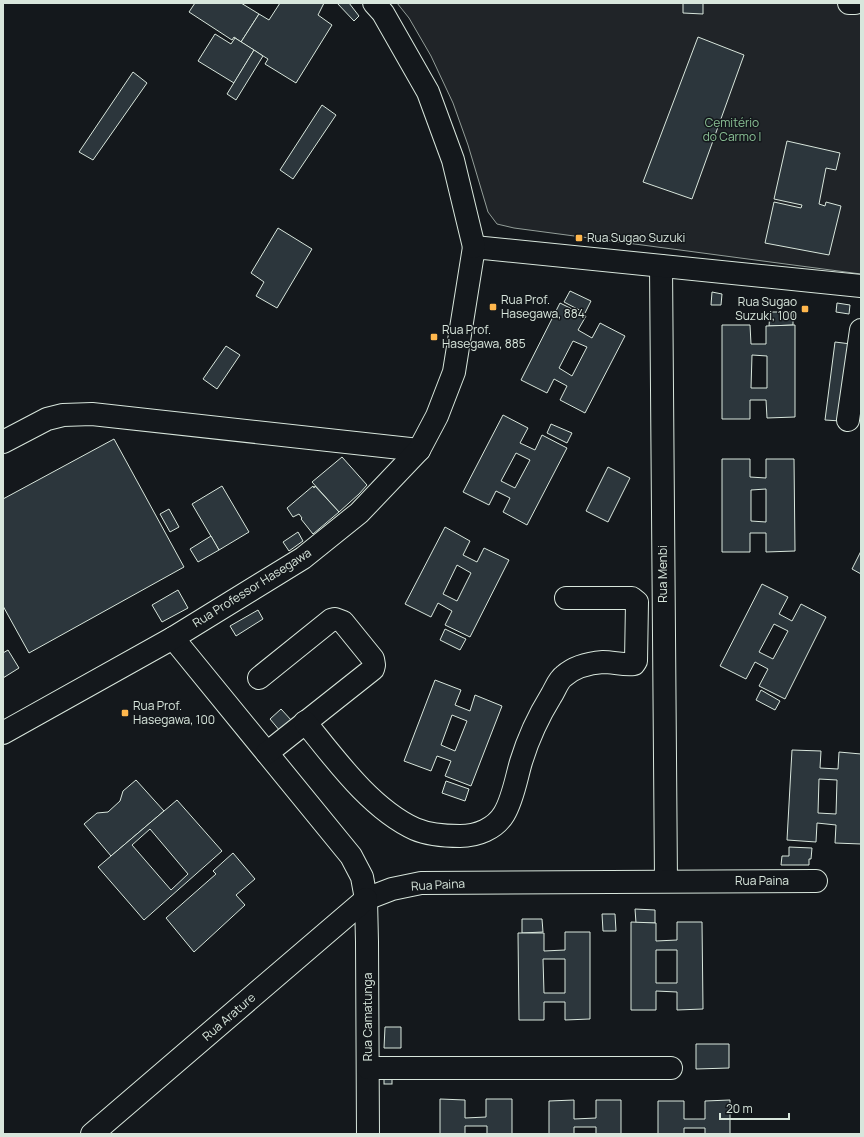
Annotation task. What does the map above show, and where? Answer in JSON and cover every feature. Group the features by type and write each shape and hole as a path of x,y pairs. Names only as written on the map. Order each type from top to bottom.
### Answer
{"street":[{"name":"Rua Professor Hasegawa","path":"3,733 173,638 302,558 359,514 419,450 437,416 454,372 474,247 453,160 428,92 383,13 374,3"},
{"path":"849,3 855,3"},
{"path":"474,247 861,286"},
{"name":"Rua Menbi","path":"661,266 666,881"},
{"path":"848,420 861,330"},
{"path":"3,442 47,419 63,415 92,414 419,450"},
{"path":"305,722 357,784 386,812 416,830 443,836 468,836 485,831 496,823 504,814 514,790 530,735 541,712 562,677 582,666 603,662 634,664 636,661 636,599 566,598"},
{"path":"259,678 331,620 336,619 343,622 373,659 374,665 373,669 267,753"},
{"path":"173,638 351,856 362,877 366,899"},
{"name":"Rua Paina","path":"366,899 392,889 421,883 816,881"},
{"name":"Rua Camatunga","path":"366,899 368,1134"},
{"name":"Rua Arature","path":"92,1134 366,899"},
{"path":"368,1068 671,1068"}],"green space":[{"name":"Cemitério do Carmo I","path":"397,3 861,3 861,274 514,228 497,224 488,212 468,145 453,103 431,56 409,18"}],"building":[{"path":"195,3 241,3 259,14 241,42 234,37 232,40 189,12"},
{"path":"280,3 324,3 318,15 332,25 296,83 265,64 268,59 241,42 259,14 269,20"},
{"path":"337,3 349,3 359,16 354,21"},
{"path":"683,3 703,3 703,14 683,13"},
{"path":"215,34 231,44 235,38 254,50 234,83 198,61"},
{"path":"698,37 744,55 692,199 643,182"},
{"path":"254,50 263,56 236,100 227,94"},
{"path":"133,72 147,83 93,160 79,152"},
{"path":"322,105 336,115 293,179 280,170"},
{"path":"787,141 840,153 836,170 826,168 819,204 825,206 826,202 841,206 829,255 765,243 774,202 801,208 802,205 774,199"},
{"path":"278,228 312,249 277,308 256,296 264,282 251,273"},
{"path":"570,291 591,301 585,313 564,302"},
{"path":"712,292 722,294 721,305 711,305"},
{"path":"560,303 586,316 578,330 592,338 600,323 625,336 585,413 560,400 567,386 554,379 547,393 521,380","holes":["573,341 587,347 572,376 559,368"]},
{"path":"837,303 850,305 849,314 836,312"},
{"path":"770,312 793,312 793,325 769,326"},
{"path":"722,325 750,325 751,344 766,344 766,326 795,325 795,417 767,418 766,400 750,400 750,419 722,419","holes":["752,355 767,356 767,388 751,388"]},
{"path":"835,342 851,344 841,421 825,420"},
{"path":"226,346 240,355 217,389 203,379"},
{"path":"503,415 528,428 520,443 535,450 542,435 567,448 527,525 503,512 510,498 496,491 489,505 463,492","holes":["516,453 530,460 515,488 501,481"]},
{"path":"551,424 572,433 567,443 547,433"},
{"path":"114,439 184,567 29,653 3,606 3,499"},
{"path":"342,457 367,485 339,512 312,482"},
{"path":"722,459 750,459 750,477 766,478 766,459 794,459 795,551 766,552 766,533 750,533 750,552 722,552","holes":["766,489 766,522 751,521 751,490"]},
{"path":"608,467 630,478 608,522 586,511"},
{"path":"222,486 249,532 219,550 192,504"},
{"path":"313,486 314,488 315,486 339,512 313,534 301,519 302,518 299,514 293,517 287,508"},
{"path":"169,509 179,527 170,532 160,514"},
{"path":"445,527 470,541 463,555 477,562 484,548 509,560 470,637 445,625 452,611 438,603 431,617 405,604","holes":["457,565 471,573 457,601 443,594"]},
{"path":"298,532 303,541 289,551 283,542"},
{"path":"211,536 219,550 198,562 190,549"},
{"path":"861,551 861,574 852,569"},
{"path":"762,584 788,597 779,614 792,621 801,604 826,617 785,699 759,686 768,669 755,662 746,679 720,666","holes":["774,624 788,631 773,659 759,652"]},
{"path":"178,590 188,608 162,622 152,605"},
{"path":"258,610 263,619 236,636 230,626"},
{"path":"445,629 466,639 460,650 440,640"},
{"path":"8,650 19,668 3,678 3,653"},
{"path":"435,680 461,690 455,705 470,711 475,695 502,706 471,786 445,776 451,761 437,756 431,771 404,761","holes":["452,715 467,721 455,751 441,745"]},
{"path":"761,690 780,701 775,710 756,700"},
{"path":"281,709 292,721 280,731 270,719"},
{"path":"792,750 821,751 820,768 838,769 839,752 861,754 861,844 835,843 836,825 817,823 816,842 787,840","holes":["819,779 837,780 836,814 818,813"]},
{"path":"136,780 164,811 111,856 84,824 97,813 108,812 120,801 123,791"},
{"path":"446,781 469,789 465,801 442,793"},
{"path":"177,800 222,851 144,920 98,867","holes":["150,829 188,874 171,890 132,845"]},
{"path":"789,847 812,848 809,865 781,865 782,856 789,856"},
{"path":"233,853 255,879 236,895 245,905 194,952 166,918 216,874 213,871"},
{"path":"635,909 655,910 655,923 636,923"},
{"path":"602,914 615,914 616,931 603,931"},
{"path":"522,919 542,919 543,932 522,933"},
{"path":"631,922 656,923 656,941 677,940 677,922 702,922 703,1009 677,1010 677,992 656,991 656,1010 631,1010","holes":["656,950 677,950 677,983 656,983"]},
{"path":"565,932 590,932 590,1019 565,1020 565,1002 544,1002 544,1020 519,1020 518,933 544,933 544,951 565,950","holes":["543,959 565,959 565,993 544,993"]},
{"path":"385,1027 401,1027 401,1048 384,1048"},
{"path":"696,1044 729,1044 729,1068 696,1069"},
{"path":"384,1075 392,1075 392,1084 384,1084"},
{"path":"440,1099 465,1100 465,1118 486,1117 486,1099 512,1099 512,1134 487,1134 487,1126 465,1126 465,1134 440,1134"},
{"path":"574,1100 574,1119 596,1118 596,1100 621,1100 621,1134 596,1134 596,1127 574,1127 574,1134 549,1134 549,1101"},
{"path":"730,1100 730,1134 705,1134 705,1128 684,1128 684,1134 658,1134 658,1101 684,1101 684,1119 705,1119 705,1101"}],"place":[{"name":"Rua Sugao Suzuki","path":"579,238"},
{"name":"Rua Prof. Hasegawa, 884","path":"493,307"},
{"name":"Rua Sugao Suzuki, 100","path":"805,309"},
{"name":"Rua Prof. Hasegawa, 885","path":"434,337"},
{"name":"Rua Prof. Hasegawa, 100","path":"125,713"}]}
